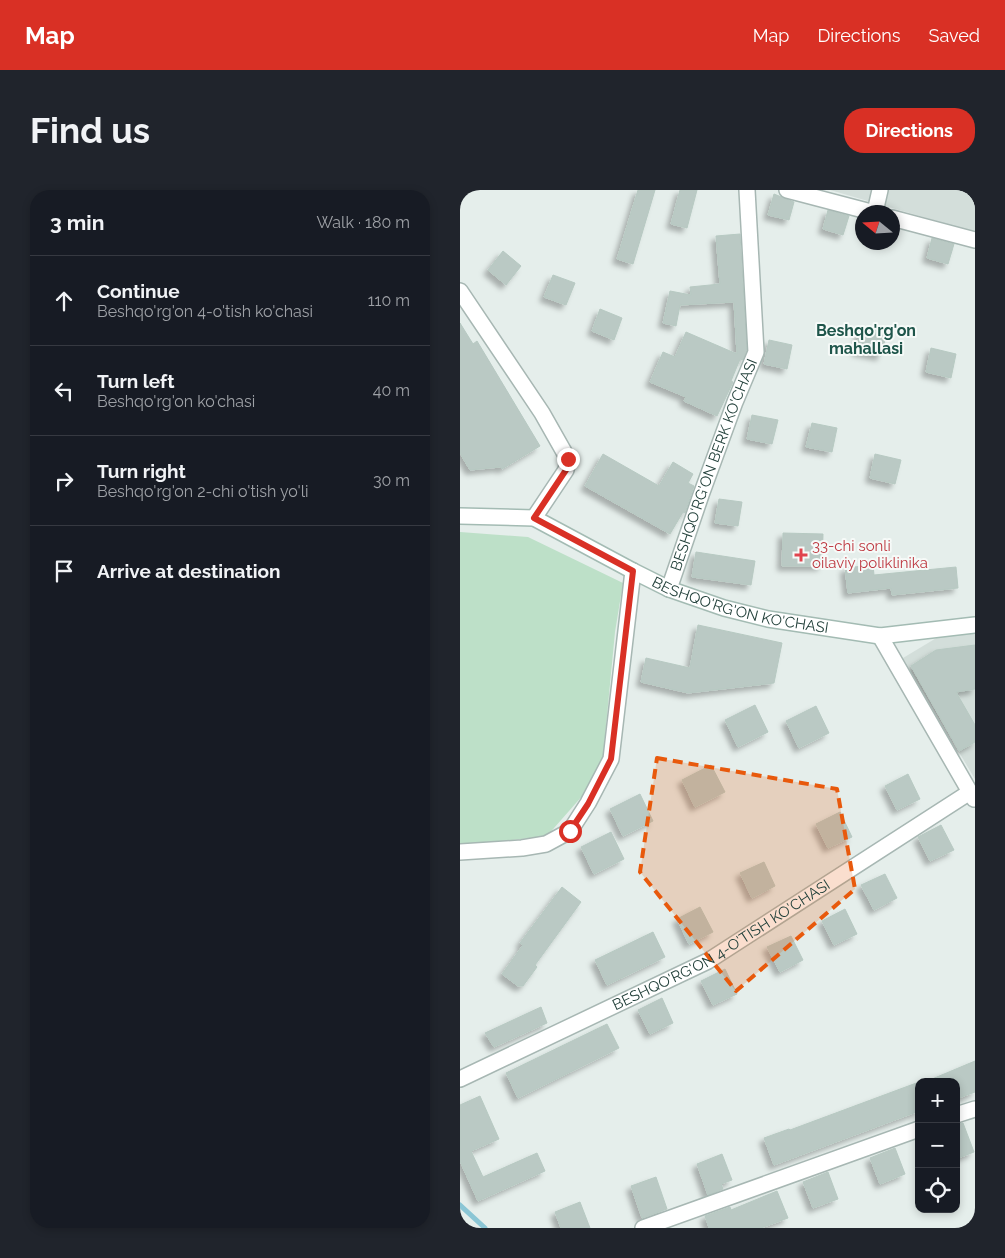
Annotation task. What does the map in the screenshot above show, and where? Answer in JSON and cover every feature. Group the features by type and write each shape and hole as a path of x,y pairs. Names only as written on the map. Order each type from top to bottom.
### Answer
{"street":[{"name":"BESHQO'RG'ON BERK KO'CHASI","path":"669,589 704,486 756,352 747,190"},
{"path":"787,190 855,208"},
{"path":"877,205 880,190"},
{"path":"900,220 975,240"},
{"path":"460,291 542,413 568,459 566,470 534,518"},
{"name":"BESHQO'RG'ON KO'CHASI","path":"460,516 534,518 669,589 724,608 768,619 880,636 975,624"},
{"path":"460,852 522,848 546,844 570,831 588,804 611,759 633,571"},
{"name":"BESHQO'RG'ON 4-O'TISH KO'CHASI","path":"460,1079 708,961 973,796 880,636"},
{"path":"960,1115 975,1109"},
{"path":"643,1228 915,1130"}],"highlighted area":[{"path":"657,758 837,789 855,889 736,991 640,872"}],"shaded area":[{"path":"830,190 975,190 975,232 900,210 900,205 882,205"},
{"path":"975,633 975,779 903,658 938,637"}],"green space":[{"path":"460,532 528,537 623,583 615,632 603,757 591,786 547,836 460,846"}],"building":[{"path":"638,190 655,190 633,264 617,259"},
{"path":"680,190 697,190 687,228 671,224"},
{"path":"774,194 794,202 789,220 768,215"},
{"path":"828,210 849,216 843,235 823,229"},
{"path":"740,234 747,350 743,360 740,359 731,381 733,382 717,416 684,401 686,397 650,382 663,352 675,357 686,332 737,354 734,302 680,305 676,326 663,323 670,291 691,295 690,287 720,284 716,236"},
{"path":"932,238 954,244 948,264 927,258"},
{"path":"503,251 521,266 506,285 488,270"},
{"path":"553,275 575,283 566,305 544,297"},
{"path":"600,309 622,318 614,340 592,331"},
{"path":"460,323 473,344 477,341 540,446 502,469 500,467 470,470 460,453"},
{"path":"861,327 887,332 881,356 856,351"},
{"path":"769,340 792,345 787,369 764,364"},
{"path":"931,348 956,354 951,378 926,372"},
{"path":"752,415 778,420 772,444 747,439"},
{"path":"812,423 837,428 832,452 806,447"},
{"path":"603,454 659,486 673,462 693,474 688,483 694,486 685,513 683,512 670,534 585,486"},
{"path":"875,454 901,460 895,484 870,478"},
{"path":"719,499 742,502 738,526 715,523"},
{"path":"783,533 823,534 822,566 782,566"},
{"path":"696,552 755,561 751,585 692,577"},
{"path":"873,565 874,575 956,567 958,588 892,595 891,588 848,593 845,568"},
{"path":"698,625 782,643 774,683 688,693 641,682 646,658 690,668"},
{"path":"975,645 975,689 956,692 975,725 975,742 959,751 911,666 936,650"},
{"path":"755,705 768,732 738,747 725,720"},
{"path":"816,706 829,733 799,748 786,721"},
{"path":"711,765 725,792 695,807 682,780"},
{"path":"908,774 920,799 897,810 885,786"},
{"path":"640,794 653,821 623,836 610,809"},
{"path":"840,812 852,837 828,848 816,824"},
{"path":"941,825 954,850 930,861 918,837"},
{"path":"611,832 624,859 594,874 581,847"},
{"path":"764,862 775,886 752,898 740,873"},
{"path":"885,874 897,898 874,910 861,885"},
{"path":"562,887 581,902 535,965 537,967 523,986 518,986 502,974 523,945 520,943"},
{"path":"700,907 713,932 689,944 677,919"},
{"path":"845,909 857,934 834,945 822,921"},
{"path":"653,932 665,957 607,985 595,960"},
{"path":"791,936 803,960 780,972 767,947"},
{"path":"725,969 737,994 713,1005 701,981"},
{"path":"662,998 673,1023 650,1034 638,1010"},
{"path":"541,1007 547,1023 494,1047 485,1033"},
{"path":"607,1024 619,1048 518,1098 506,1073"},
{"path":"975,1061 975,1092 960,1098 960,1078 935,1078"},
{"path":"915,1083 915,1112 774,1165 764,1138"},
{"path":"480,1096 499,1139 471,1151 483,1177 537,1153 545,1171 478,1201 460,1161 460,1105"},
{"path":"960,1123 963,1123 974,1152 960,1157"},
{"path":"895,1148 905,1174 880,1184 870,1158"},
{"path":"722,1154 732,1180 721,1184 723,1189 708,1195 697,1164"},
{"path":"828,1172 838,1199 813,1208 803,1182"},
{"path":"656,1177 667,1209 642,1218 631,1186"},
{"path":"777,1191 788,1218 761,1228 709,1228 705,1216 730,1207 731,1210"},
{"path":"580,1202 590,1228 561,1228 555,1212"}],"waterway":[{"path":"460,1205 485,1228"}],"place":[{"name":"33-chi sonli oilaviy poliklinika","path":"801,555"}],"district":[{"name":"Beshqo'rg'on mahallasi","path":"866,339"}],"route":[{"path":"568,459 566,470 534,518 633,571 611,759 588,804 570,831"}]}
